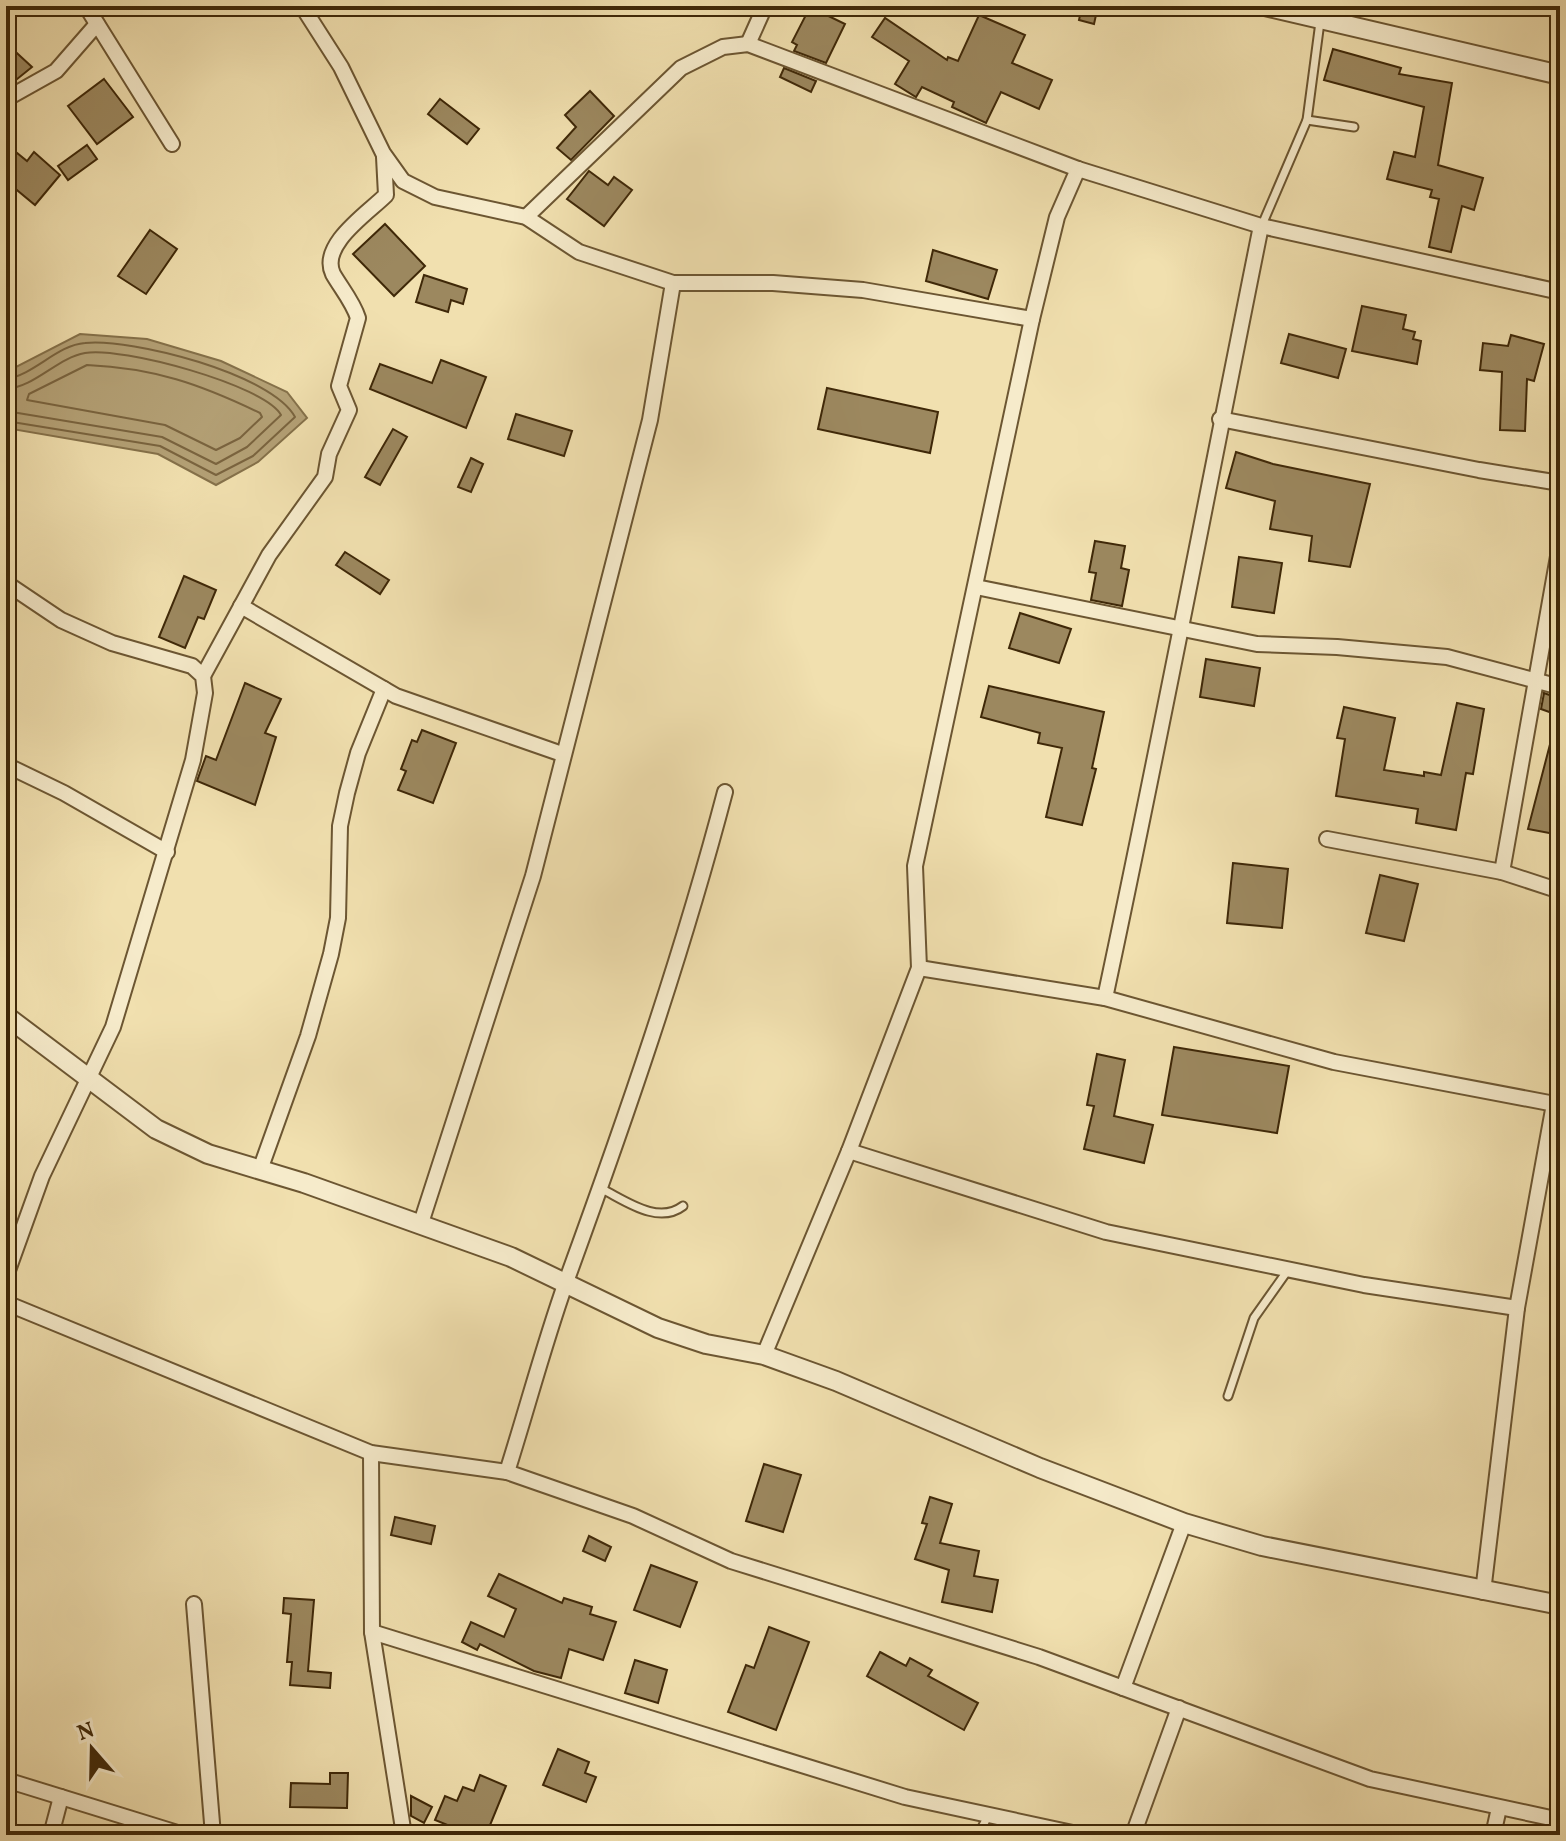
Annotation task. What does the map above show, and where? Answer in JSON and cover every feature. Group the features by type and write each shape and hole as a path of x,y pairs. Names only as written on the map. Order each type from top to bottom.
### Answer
{"street":[{"path":"86,6 172,144"},
{"path":"302,6 341,67 383,153 403,181 435,197 526,217 579,252 673,283 773,283 863,290 1032,319"},
{"path":"748,44 765,6"},
{"path":"1265,6 1320,14 1560,75"},
{"path":"6,99 56,71 97,24"},
{"path":"526,217 681,68 723,47 748,44 1078,169 1261,226 1560,292"},
{"path":"6,1276 42,1176 113,1027 193,760 205,693 203,676 269,555 325,477 329,454 349,410 339,386 358,318 329,265 331,254 344,236 386,195 383,153"},
{"path":"764,1355 849,1151 919,968 915,866 1032,319 1057,217 1078,169"},
{"path":"1105,998 1183,630 1220,419 1261,226"},
{"path":"421,1223 533,876 650,420 673,283"},
{"path":"1220,419 1424,460 1560,483"},
{"path":"1502,872 1560,545"},
{"path":"6,583 61,620 138,653 192,666 203,676"},
{"path":"976,587 1257,644 1337,647 1447,657 1560,687"},
{"path":"241,606 384,689 454,718 562,754"},
{"path":"260,1170 308,1036 331,954 338,918 340,826 358,753 384,689"},
{"path":"6,765 64,793 167,852"},
{"path":"507,1472 566,1283 602,1189 671,985 725,792"},
{"path":"1327,839 1502,872 1560,891"},
{"path":"919,968 1105,998 1334,1062 1557,1105 1517,1308 1483,1592"},
{"path":"6,1016 156,1129 208,1154 421,1223 511,1257 658,1328 706,1344 764,1355 1184,1523 1262,1546 1560,1605"},
{"path":"849,1151 1106,1232 1288,1270 1517,1308"},
{"path":"6,1303 371,1453 507,1472 633,1516 731,1561 1039,1657 1370,1779 1560,1820"},
{"path":"371,1453 372,1632 404,1835"},
{"path":"1123,1688 1184,1523"},
{"path":"194,1604 213,1835"},
{"path":"372,1632 905,1797 1082,1835"},
{"path":"1133,1835 1179,1708"},
{"path":"6,1780 184,1835"},
{"path":"51,1835 61,1797"},
{"path":"1493,1835 1499,1808"}],"lane":[{"path":"1261,226 1307,120 1320,14"},
{"path":"1307,120 1354,127"},
{"path":"602,1189 651,1212 675,1212 683,1206"},
{"path":"1228,1396 1254,1318 1288,1270"},
{"path":"978,1835 988,1816"}],"water":[{"path":"80,334 147,339 221,361 287,392 307,418 258,462 216,485 158,454 6,428 6,372"}],"building":[{"path":"1082,6 1098,6 1094,24 1079,20"},
{"path":"810,7 845,24 826,63 794,51 797,45 792,42"},
{"path":"979,15 1025,35 1012,63 1052,80 1039,109 1001,92 986,123 952,107 954,102 922,87 916,97 895,84 909,61 872,37 885,18 947,60 948,57 958,61"},
{"path":"6,43 32,67 6,88"},
{"path":"1333,49 1401,68 1399,74 1452,83 1438,165 1483,178 1474,210 1462,206 1451,252 1429,247 1439,199 1430,197 1432,190 1387,179 1394,152 1415,157 1424,107 1324,80"},
{"path":"784,68 816,81 811,92 780,77"},
{"path":"104,79 133,117 97,144 68,106"},
{"path":"590,91 614,116 571,160 557,148 576,127 565,115"},
{"path":"440,99 479,129 467,144 428,114"},
{"path":"87,145 97,159 68,180 58,166"},
{"path":"34,152 60,175 35,205 6,181 6,167 17,153 27,161"},
{"path":"589,171 608,185 614,177 632,190 604,226 567,199"},
{"path":"385,224 425,266 394,296 353,254"},
{"path":"150,230 177,249 146,294 118,276"},
{"path":"933,250 997,270 988,299 926,281"},
{"path":"424,275 467,289 463,304 451,300 448,312 416,302"},
{"path":"1362,306 1406,315 1403,329 1415,332 1413,339 1421,341 1417,364 1352,351"},
{"path":"1289,334 1346,349 1338,378 1281,363"},
{"path":"1511,335 1544,344 1534,381 1527,379 1525,431 1500,430 1502,372 1480,370 1483,343 1508,346"},
{"path":"441,360 486,377 466,428 370,389 380,364 432,383"},
{"path":"827,388 938,412 930,453 818,429"},
{"path":"516,414 572,431 564,456 508,439"},
{"path":"393,429 407,437 380,485 365,477"},
{"path":"1236,452 1273,464 1370,484 1350,567 1309,561 1312,536 1270,529 1275,501 1226,488"},
{"path":"471,458 483,464 471,492 458,487"},
{"path":"1095,541 1125,546 1121,568 1129,570 1122,606 1091,600 1096,573 1089,572"},
{"path":"345,552 389,580 380,594 336,565"},
{"path":"1239,557 1282,563 1274,613 1232,607"},
{"path":"184,576 216,590 204,619 198,617 185,648 159,637"},
{"path":"1020,613 1071,629 1059,663 1009,648"},
{"path":"1206,659 1260,668 1254,706 1200,697"},
{"path":"245,683 281,699 265,733 276,737 255,805 197,781 206,756 216,760"},
{"path":"989,686 1104,712 1092,768 1096,769 1082,825 1046,817 1062,748 1038,743 1040,733 981,717"},
{"path":"1544,693 1558,698 1552,713 1541,709"},
{"path":"1457,703 1484,709 1473,774 1466,773 1456,830 1416,823 1418,809 1336,796 1345,739 1337,738 1344,707 1395,718 1384,770 1424,776 1424,772 1441,775"},
{"path":"1554,729 1560,730 1560,835 1528,829"},
{"path":"422,730 456,743 433,803 398,790 406,771 401,769 412,740 417,742"},
{"path":"1233,863 1288,869 1282,928 1227,923"},
{"path":"1380,875 1418,884 1404,941 1366,933"},
{"path":"1174,1047 1289,1066 1277,1133 1162,1115"},
{"path":"1097,1054 1125,1060 1114,1116 1153,1125 1144,1163 1084,1149 1094,1106 1087,1105"},
{"path":"764,1464 801,1475 783,1532 746,1521"},
{"path":"930,1497 952,1504 940,1543 979,1551 974,1576 998,1580 992,1612 942,1602 949,1570 915,1559 927,1524 922,1523"},
{"path":"395,1517 435,1526 431,1544 391,1535"},
{"path":"589,1536 611,1547 605,1561 583,1551"},
{"path":"651,1565 697,1582 680,1627 634,1610"},
{"path":"499,1574 562,1603 564,1598 592,1607 590,1614 616,1622 603,1660 569,1649 561,1678 534,1671 480,1644 477,1650 462,1642 471,1622 504,1637 516,1609 488,1596"},
{"path":"284,1598 314,1600 308,1671 331,1673 330,1688 290,1685 292,1662 287,1662 291,1614 283,1613"},
{"path":"769,1627 809,1642 776,1730 728,1712 746,1665 754,1668"},
{"path":"880,1652 906,1666 910,1658 932,1670 928,1676 978,1703 964,1730 867,1676"},
{"path":"635,1660 667,1670 658,1703 625,1693"},
{"path":"558,1749 589,1762 585,1773 596,1777 586,1802 543,1785"},
{"path":"330,1773 348,1773 347,1808 290,1807 291,1783 330,1784"},
{"path":"480,1775 506,1786 486,1835 472,1835 435,1820 445,1796 457,1801 463,1787 474,1791"},
{"path":"411,1796 432,1807 424,1823 411,1816"}]}
